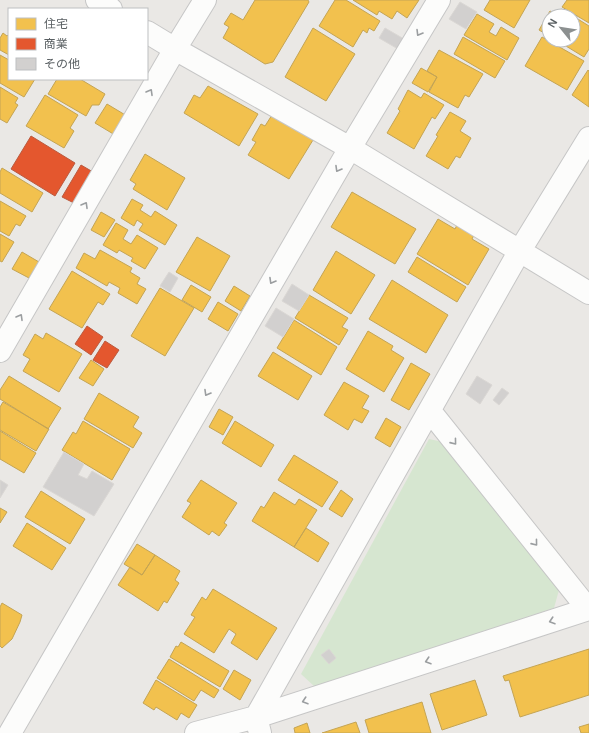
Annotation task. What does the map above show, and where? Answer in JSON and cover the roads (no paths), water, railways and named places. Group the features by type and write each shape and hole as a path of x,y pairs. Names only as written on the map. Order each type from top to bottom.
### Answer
{"street":[{"path":"97,0 109,8"},
{"path":"0,351 205,0"},
{"path":"10,733 350,148 440,0"},
{"path":"148,33 350,148 519,252 589,293"},
{"path":"258,725 519,252 589,138"},
{"path":"196,733 258,725 588,609 430,411"}]}
